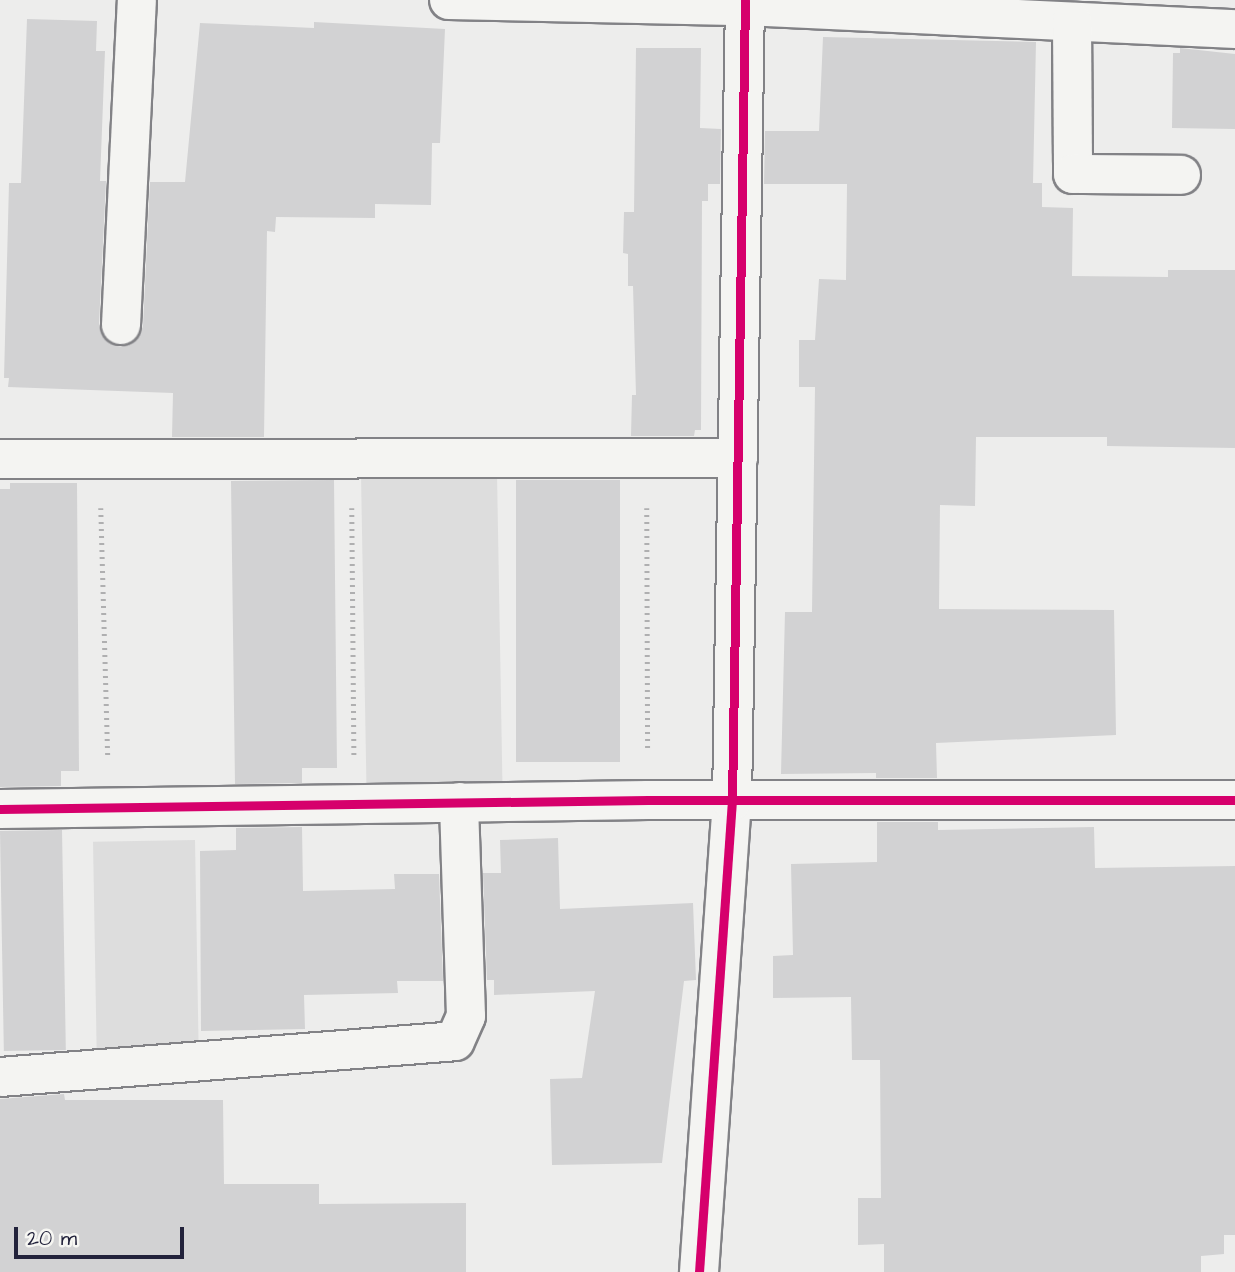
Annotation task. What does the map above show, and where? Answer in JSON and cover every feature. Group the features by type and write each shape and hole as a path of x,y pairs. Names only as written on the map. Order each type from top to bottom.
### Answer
{"street":[{"path":"121,324 137,0"},
{"path":"449,0 745,3 1235,29"},
{"path":"699,1272 732,801 745,3"},
{"path":"1072,22 1073,174 1181,176"},
{"path":"0,459 738,458"},
{"path":"0,809 648,800 1235,800"},
{"path":"0,1077 456,1041 466,1016 460,802"}],"path":[{"path":"100,458 109,807"},
{"path":"352,458 354,806"},
{"path":"647,458 648,800"}],"shaded area":[{"path":"497,473 502,783 366,785 361,475"},
{"path":"195,840 199,1048 97,1050 93,842"}],"building":[{"path":"27,19 97,21 96,51 105,51 100,181 106,181 99,324 109,343 121,347 139,337 143,326 150,182 185,182 200,23 314,28 314,22 445,29 440,143 432,143 431,205 375,204 375,218 276,217 275,232 267,231 264,437 172,437 173,393 8,387 9,378 4,378 9,183 21,183"},
{"path":"823,37 1036,42 1033,183 1042,183 1042,207 1073,208 1072,276 1168,277 1168,270 1235,270 1235,448 1107,446 1107,437 976,437 975,506 940,505 939,609 1114,610 1116,735 936,743 937,778 876,778 876,773 781,774 785,612 812,612 815,387 799,387 799,340 815,340 819,279 846,280 847,184 764,184 765,131 819,131"},
{"path":"636,48 701,48 700,128 721,129 720,184 708,184 708,201 702,201 701,430 695,430 694,436 631,436 632,395 636,395 633,286 628,286 628,254 623,253 624,212 634,212"},
{"path":"1180,48 1235,54 1235,129 1172,128 1173,53 1180,53"},
{"path":"334,480 337,768 302,768 302,783 235,784 231,481"},
{"path":"516,480 620,480 620,762 516,762"},
{"path":"10,483 77,483 79,771 61,771 61,786 0,787 0,489 10,489"},
{"path":"877,822 938,822 938,830 1094,827 1095,868 1235,866 1235,1235 1224,1235 1224,1254 1201,1256 1201,1272 884,1272 884,1244 858,1245 858,1198 881,1198 880,1060 852,1060 851,997 773,998 773,956 793,955 791,864 877,862"},
{"path":"302,827 303,891 395,889 394,874 439,874 443,981 397,981 398,993 304,995 305,1029 201,1031 200,851 236,850 236,828"},
{"path":"62,830 66,1050 4,1051 0,831"},
{"path":"558,838 560,909 693,903 696,980 684,981 662,1163 552,1165 550,1079 582,1078 595,991 494,995 494,980 487,980 483,873 501,873 500,840"},
{"path":"64,1094 65,1100 223,1100 224,1184 319,1184 319,1204 466,1203 466,1272 0,1272 0,1099"}],"cycle path":[{"path":"699,1272 732,801 745,0"},
{"path":"0,809 648,800 1235,800"}]}
